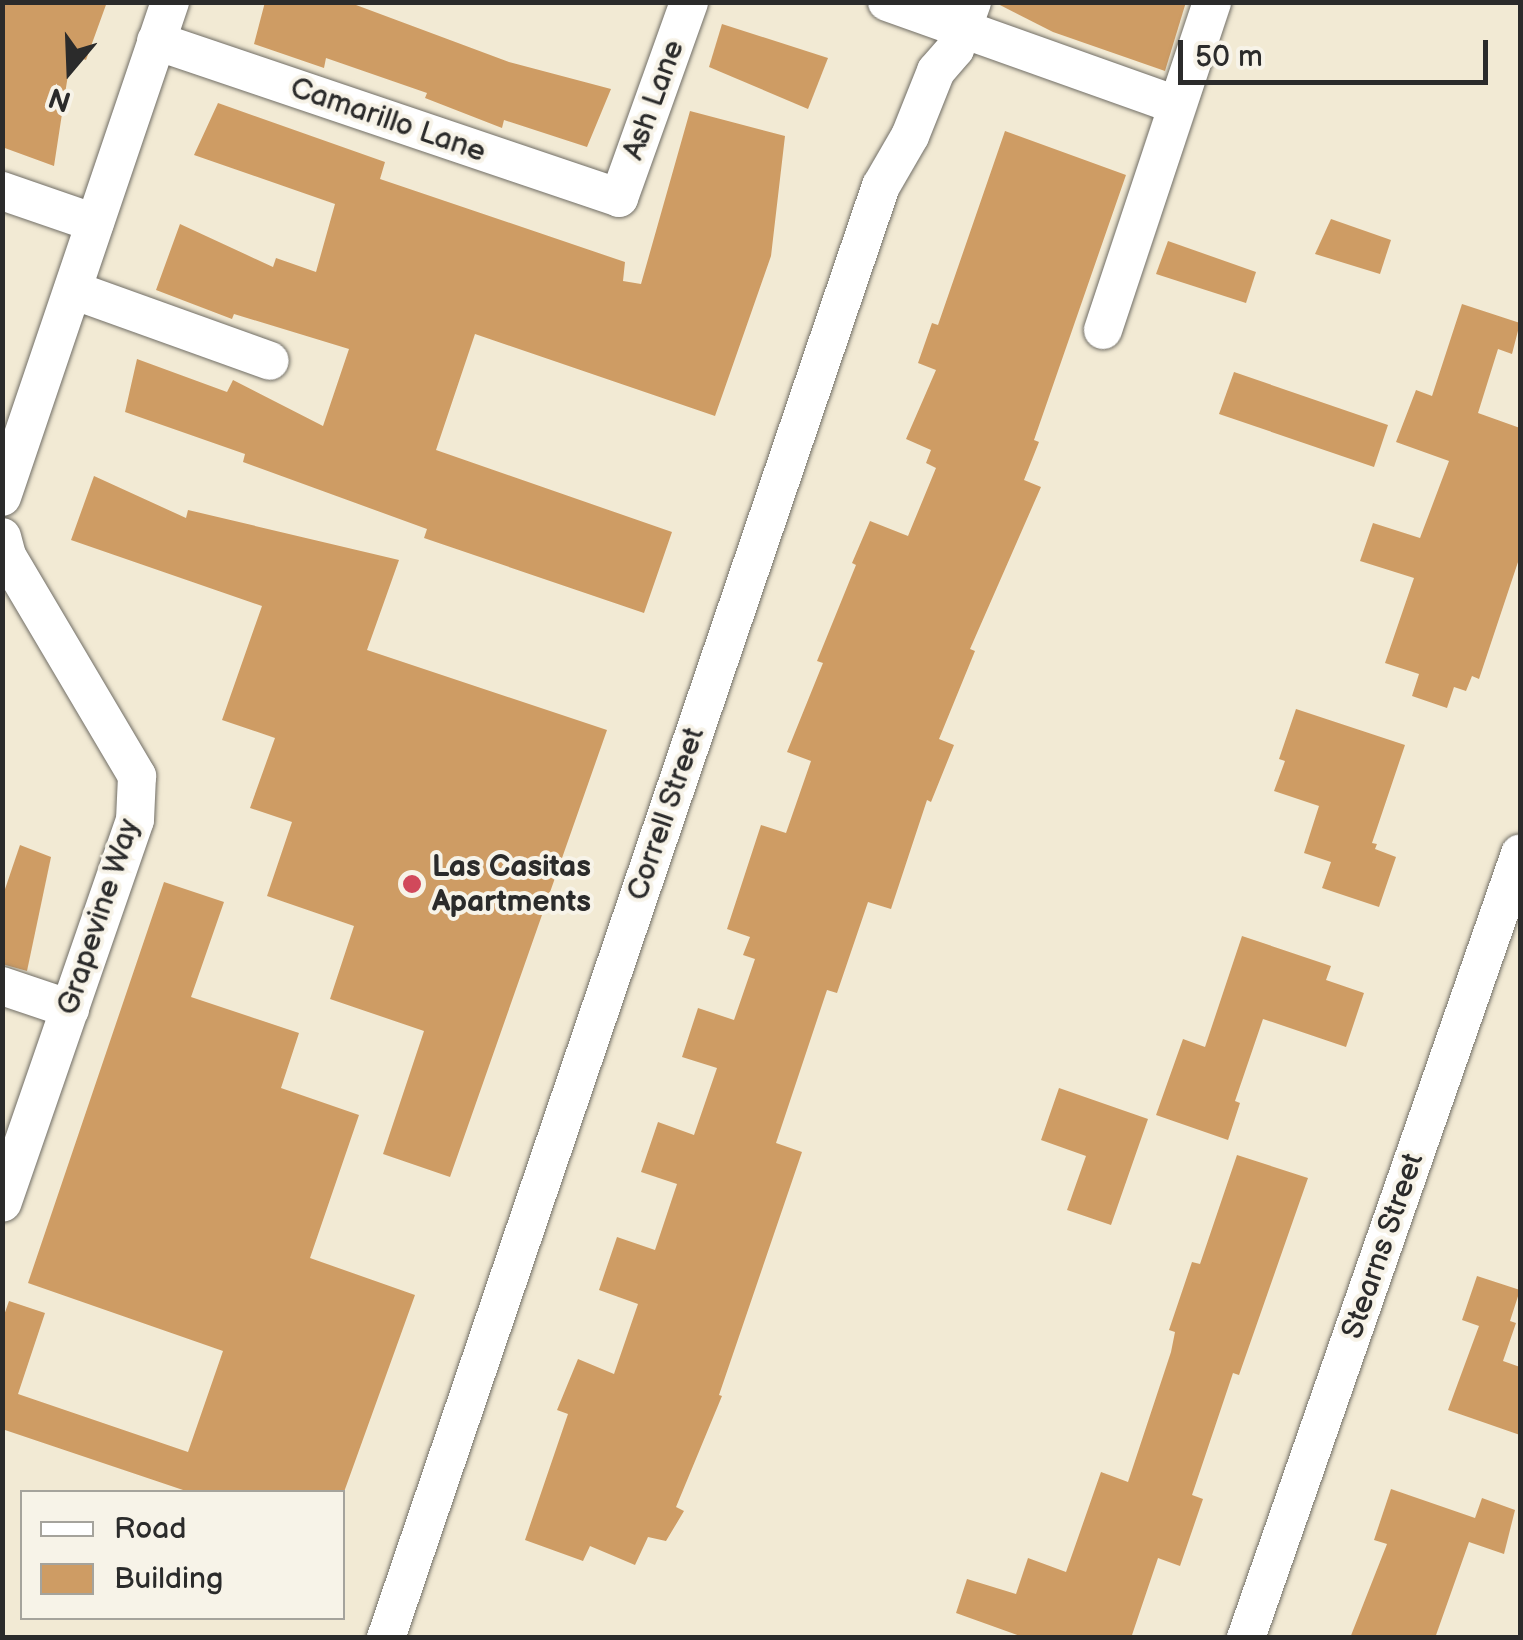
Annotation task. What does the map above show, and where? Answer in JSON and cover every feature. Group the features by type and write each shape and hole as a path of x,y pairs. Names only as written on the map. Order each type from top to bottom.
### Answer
{"street":[{"path":"2,497 13,428 72,290 170,2"},
{"name":"Ash Lane","path":"619,198 689,2"},
{"path":"887,2 967,16 1176,104"},
{"path":"1103,330 1212,2"},
{"name":"Correll Street","path":"386,1638 882,186 910,136 936,70 955,50 967,16"},
{"name":"Camarillo Lane","path":"156,42 619,198"},
{"path":"2,190 95,222"},
{"path":"72,290 270,360"},
{"name":"Grapevine Way","path":"2,537 7,556 137,776 135,820 2,1203"},
{"name":"Stearns Street","path":"1246,1638 1520,854"},
{"path":"2,986 70,1009"}],"building":[{"path":"2,2 107,2 86,60 71,55 54,166 2,147"},
{"path":"265,2 348,2 509,62 611,89 587,147 504,120 502,128 425,98 427,93 326,58 324,68 254,44"},
{"path":"994,2 1186,2 1165,71 1053,32"},
{"path":"722,24 828,58 808,109 709,67"},
{"path":"218,103 385,162 380,179 625,262 623,281 641,284 690,111 785,136 771,256 715,416 475,334 436,450 672,532 644,613 424,538 427,529 243,462 245,454 125,412 137,359 227,392 233,380 323,426 349,349 234,314 232,319 156,290 180,224 273,267 276,258 316,272 335,204 194,155"},
{"path":"1005,131 1126,175 1034,440 1039,442 1024,480 1041,487 970,649 975,651 939,739 954,745 931,802 927,800 891,909 868,902 837,993 827,990 776,1143 802,1152 719,1395 722,1396 676,1507 684,1511 666,1541 648,1537 635,1565 590,1546 583,1561 525,1540 568,1414 557,1410 578,1359 614,1374 638,1304 599,1290 617,1237 655,1250 677,1184 641,1172 658,1122 694,1135 717,1068 682,1057 698,1008 734,1020 755,959 743,955 750,937 727,929 761,825 786,833 811,761 787,752 823,663 817,661 856,565 852,563 870,521 908,536 936,468 926,463 931,450 906,439 936,370 918,363 932,323 938,325"},
{"path":"1331,219 1391,240 1380,274 1315,254"},
{"path":"1168,241 1256,272 1246,303 1156,274"},
{"path":"1462,304 1520,323 1512,354 1498,349 1478,413 1520,428 1520,556 1479,679 1472,676 1466,691 1454,687 1447,708 1412,696 1419,674 1385,663 1414,578 1360,561 1373,523 1420,538 1449,461 1396,442 1416,390 1432,396"},
{"path":"1234,372 1388,425 1374,467 1219,414"},
{"path":"94,476 186,518 188,510 399,560 367,650 607,730 450,1177 383,1154 424,1031 330,999 354,926 267,896 292,822 250,808 275,738 222,720 262,606 71,540"},
{"path":"1296,709 1405,745 1372,843 1377,844 1375,849 1396,857 1379,907 1322,888 1331,862 1304,853 1319,806 1274,791 1285,761 1279,759"},
{"path":"20,845 51,857 27,971 2,964 2,898"},
{"path":"164,882 224,902 191,997 299,1033 281,1088 359,1115 310,1258 415,1295 345,1490 183,1490 2,1429 2,1321 9,1301 45,1313 18,1394 188,1452 223,1351 28,1283"},
{"path":"1242,936 1331,966 1326,980 1364,993 1346,1047 1263,1019 1235,1101 1240,1103 1228,1140 1156,1115 1183,1039 1205,1047"},
{"path":"1059,1088 1148,1119 1111,1225 1067,1210 1086,1156 1041,1140"},
{"path":"1237,1155 1308,1178 1239,1375 1233,1373 1192,1495 1203,1499 1180,1566 1158,1558 1131,1638 1026,1638 956,1613 967,1579 1016,1594 1028,1558 1066,1572 1101,1472 1128,1482 1171,1352 1175,1332 1169,1330 1192,1262 1200,1264"},
{"path":"1477,1276 1520,1290 1510,1321 1516,1323 1503,1361 1520,1367 1520,1435 1448,1410 1479,1326 1462,1320"},
{"path":"1391,1489 1475,1518 1482,1498 1515,1510 1504,1554 1469,1542 1435,1638 1350,1638 1387,1544 1374,1540"}],"place":[{"name":"Las Casitas Apartments","path":"412,884"}]}
